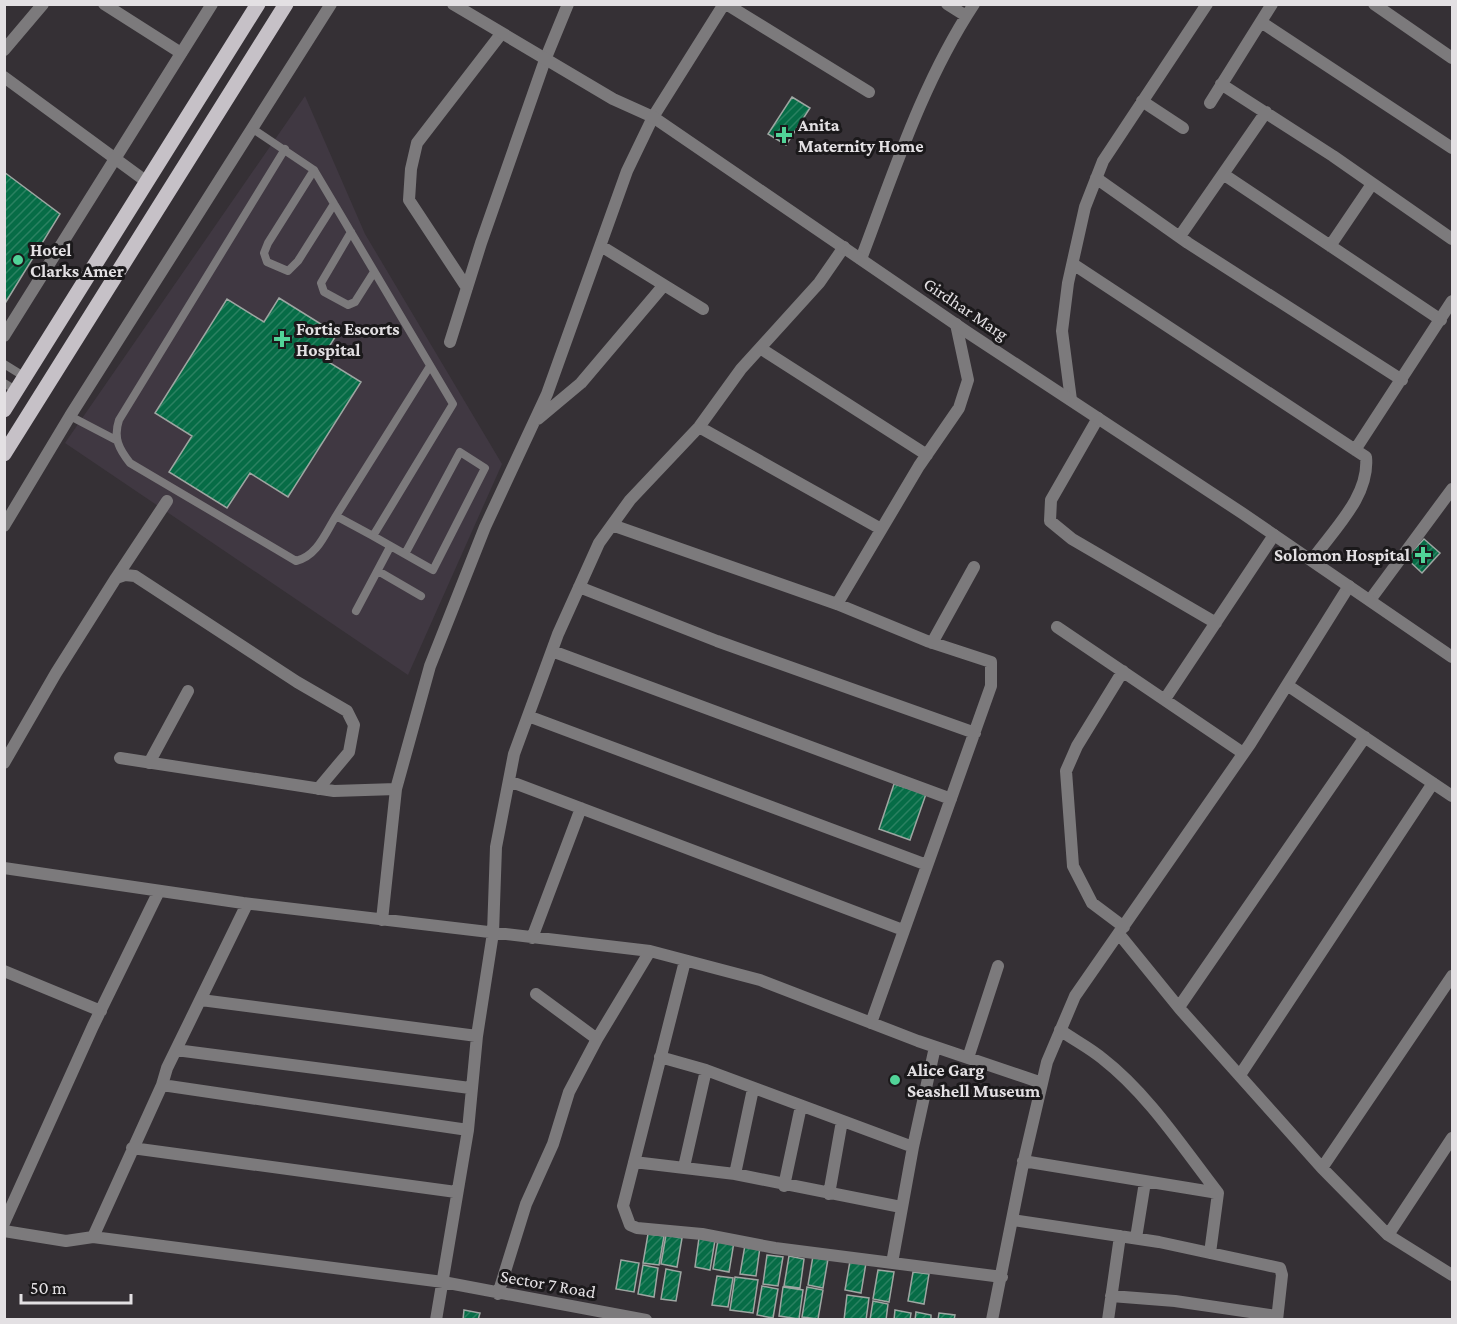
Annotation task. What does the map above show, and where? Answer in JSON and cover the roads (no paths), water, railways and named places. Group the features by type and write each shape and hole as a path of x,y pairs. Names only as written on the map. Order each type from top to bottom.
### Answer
{"main road":[{"path":"4,410 11,387 26,377 258,4"},
{"path":"4,454 286,4"}],"street":[{"path":"4,50 43,4"},
{"path":"104,4 181,53"},
{"path":"4,336 212,4"},
{"path":"4,526 70,416 331,4"},
{"name":"Girdhar Marg","path":"453,4 613,99 654,117 967,332 1312,560 1452,657"},
{"path":"450,342 545,60 568,4"},
{"path":"382,920 396,789 430,666 485,527 534,422 627,171 654,117 725,4 869,92"},
{"path":"947,4 966,16"},
{"path":"861,259 906,138 953,36 974,4"},
{"path":"1071,400 1062,331 1068,283 1085,207 1103,161 1207,4"},
{"path":"1210,103 1272,4"},
{"path":"1374,4 1452,58"},
{"path":"1261,22 1452,148"},
{"path":"467,288 409,200 411,169 417,143 501,34"},
{"path":"4,77 147,182"},
{"path":"1221,84 1266,112 1452,239"},
{"path":"1142,101 1183,128"},
{"path":"1180,236 1266,112"},
{"path":"1223,174 1441,320"},
{"path":"1096,178 1180,236 1402,380"},
{"path":"1330,246 1372,184"},
{"path":"601,246 703,309"},
{"path":"436,1320 468,1130 470,1088 494,933 496,847 514,754 552,651 599,543 630,500 699,427 741,369 819,283 844,247"},
{"path":"1073,264 1366,457 1368,472 1362,489 1312,560"},
{"path":"534,422 581,383 664,285"},
{"path":"1355,450 1452,301"},
{"path":"837,604 927,454 959,408 968,380 956,324"},
{"path":"760,348 927,454"},
{"path":"1098,418 1051,500 1050,521 1072,539 1216,623"},
{"path":"699,427 881,529"},
{"path":"1370,600 1452,489"},
{"path":"4,763 56,673 166,501"},
{"path":"612,525 837,604 932,643 991,662 991,686 871,1023"},
{"path":"1165,699 1274,535"},
{"path":"932,643 974,567"},
{"path":"116,578 124,574 135,576 297,682 347,711 354,725 349,752 318,789"},
{"path":"992,1320 1023,1161 1042,1083 1060,1030 1075,996 1243,753 1349,586"},
{"path":"579,587 717,641 975,733"},
{"path":"1057,627 1243,753"},
{"path":"552,651 951,799"},
{"path":"1123,671 1077,746 1066,771 1073,866 1092,903 1121,931 1179,1007 1322,1168 1388,1235 1452,1275"},
{"path":"1287,685 1452,796"},
{"path":"148,763 188,691"},
{"path":"528,716 927,865"},
{"path":"1179,1007 1365,737"},
{"path":"120,758 318,789 396,789"},
{"path":"509,781 903,930"},
{"path":"1240,1075 1433,783"},
{"path":"532,938 581,808"},
{"path":"4,868 247,904 650,951 760,980 935,1047 1042,1083"},
{"path":"4,1223 159,891"},
{"path":"93,1237 176,1050 247,904"},
{"path":"498,1294 526,1204 553,1144 569,1092 597,1039 650,951"},
{"path":"685,961 623,1206 630,1225 637,1228 702,1234 775,1248 1002,1277"},
{"path":"968,1058 998,966"},
{"path":"4,971 101,1011"},
{"path":"1322,1168 1448,995 1452,976"},
{"path":"536,994 597,1039"},
{"path":"201,1000 477,1036"},
{"path":"1060,1030 1104,1060 1139,1095 1180,1141 1218,1193 1210,1253"},
{"path":"892,1263 901,1207 935,1047"},
{"path":"176,1050 470,1088"},
{"path":"660,1057 706,1070 913,1147"},
{"path":"684,1167 706,1070"},
{"path":"162,1085 468,1130"},
{"path":"735,1174 753,1089"},
{"path":"784,1186 801,1106"},
{"path":"829,1194 842,1121"},
{"path":"1388,1235 1452,1138"},
{"path":"132,1148 456,1192"},
{"path":"1023,1161 1218,1193"},
{"path":"634,1162 735,1174 784,1186 901,1207"},
{"path":"1136,1238 1145,1182"},
{"path":"1012,1220 1136,1238 1210,1253 1280,1268 1282,1275 1277,1318 1175,1301 1111,1296"},
{"name":"Sector 7 Road","path":"4,1231 66,1241 93,1237 443,1282 646,1320"},
{"path":"1108,1320 1120,1236"}],"lane":[{"path":"253,129 314,170 453,404 373,536"},
{"path":"285,149 119,420 116,440 120,451 130,463 296,561 307,558 319,546 430,366"},
{"path":"314,170 268,243 264,253 267,262 288,271 298,261 334,204"},
{"path":"351,232 326,271 321,283 324,292 348,305 355,302 374,272"},
{"path":"4,364 26,377"},
{"path":"70,416 116,440"},
{"path":"336,516 432,570 484,468 460,452 405,554"},
{"path":"356,611 390,547"},
{"path":"378,571 421,596"}],"place":[{"name":"Anita Maternity Home","path":"784,135"},
{"name":"Hotel Clarks Amer","path":"18,260"},
{"name":"Fortis Escorts Hospital","path":"282,339"},
{"name":"Solomon Hospital","path":"1423,555"},
{"name":"Alice Garg Seashell Museum","path":"895,1080"}]}
